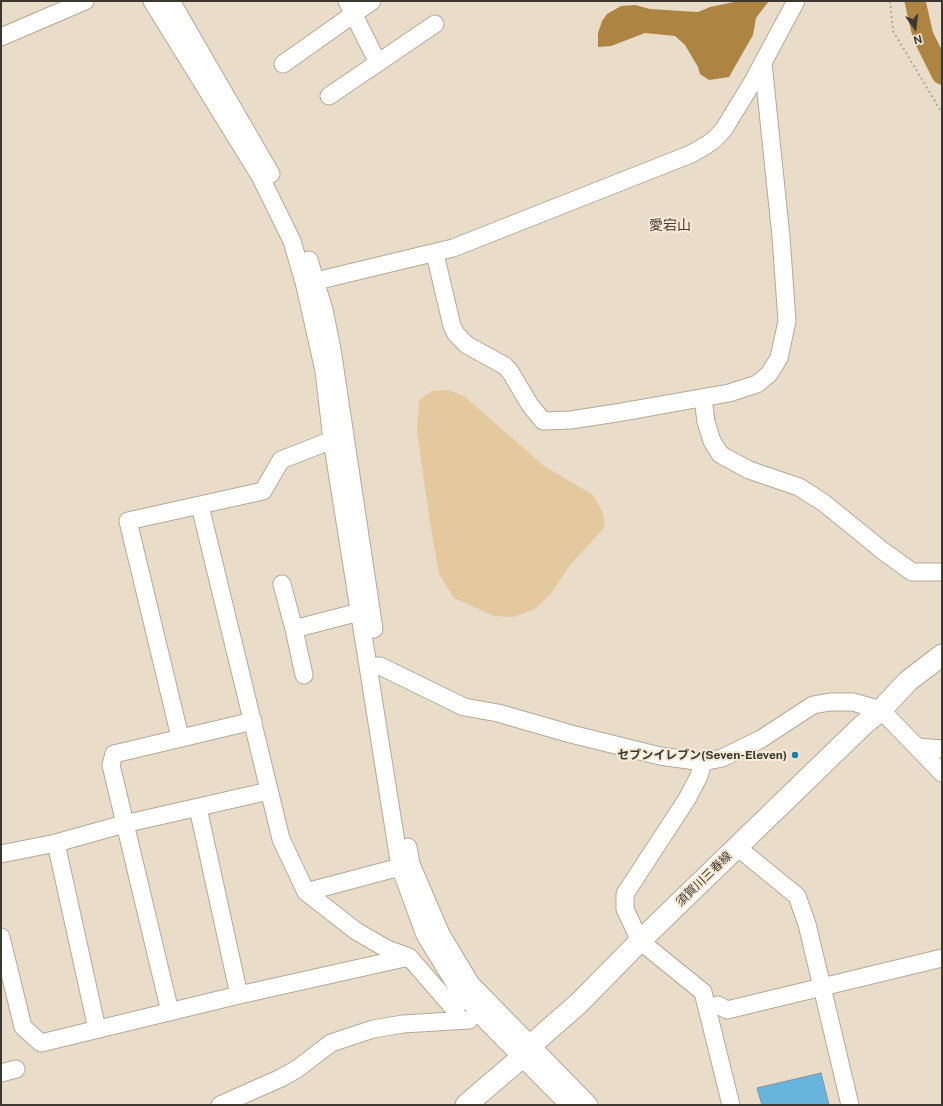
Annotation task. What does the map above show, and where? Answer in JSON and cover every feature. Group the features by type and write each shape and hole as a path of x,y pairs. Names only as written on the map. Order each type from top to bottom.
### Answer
{"main road":[{"name":"須賀川三春線","path":"466,1105 578,1004 640,941 863,725 881,710 908,682 942,655"}],"street":[{"path":"1,38 85,1"},
{"path":"152,1 260,176 292,241 304,282 324,371 332,440 359,612 374,666 411,864 441,934 471,984 569,1105"},
{"path":"171,1 270,171 302,237 316,281 332,349 400,866 425,935 457,987 485,1020 526,1052 588,1105"},
{"path":"283,64 350,7 372,1"},
{"path":"316,281 435,254 453,248 683,157 705,146 724,129 763,63 796,1"},
{"path":"350,7 378,63"},
{"path":"329,96 435,24"},
{"path":"435,254 452,326 456,334 467,345 505,366 511,373 530,405 543,421 572,420 703,398 749,388 764,380 779,358 786,329 787,301 763,63"},
{"path":"703,398 706,422 712,441 720,454 749,470 799,487 824,503 883,551 912,572 942,572"},
{"path":"180,737 128,521 263,491 281,460 332,440"},
{"path":"200,506 281,839 306,892 356,931 387,949 409,957 456,1011 457,1020"},
{"path":"282,584 304,675"},
{"path":"294,629 359,612"},
{"path":"374,666 464,707 498,714 660,756 703,762 722,758 761,740 813,705 830,702 853,702 881,710 942,773"},
{"path":"170,1012 111,765 114,754 252,721"},
{"path":"918,747 942,749"},
{"path":"703,762 699,776 687,799 625,894 625,908 640,941 703,992 731,1105"},
{"path":"1,854 56,843 124,824 198,808 269,790"},
{"path":"198,808 239,995"},
{"path":"56,843 98,1029"},
{"path":"737,847 797,896 807,924 850,1105"},
{"path":"306,892 400,866"},
{"path":"1,937 23,1027 41,1043 239,995 409,957"},
{"path":"718,1005 728,1010 821,986 942,958"},
{"path":"220,1105 281,1078 297,1069 332,1043 373,1029 403,1024 457,1020 485,1020"}],"path":[{"path":"890,1 893,31 942,113"}],"shaded area":[{"path":"739,1 769,1 756,18 753,35 729,77 709,80 700,74 698,67 685,45 675,36 645,33 611,46 598,47 598,33 602,21 607,14 621,6 635,5 650,9 698,12 710,7"},
{"path":"448,390 464,396 544,466 593,495 603,513 605,527 570,565 550,595 535,609 513,617 494,616 454,598 439,574 417,431 419,400 432,391"}],"building":[{"path":"821,1073 829,1105 762,1105 757,1088"}],"waterway":[{"path":"915,1 923,36 942,74"}],"place":[{"name":"セブンイレブン(Seven-Eleven)","path":"795,755"}],"district":[{"name":"愛宕山","path":"670,226"}]}
